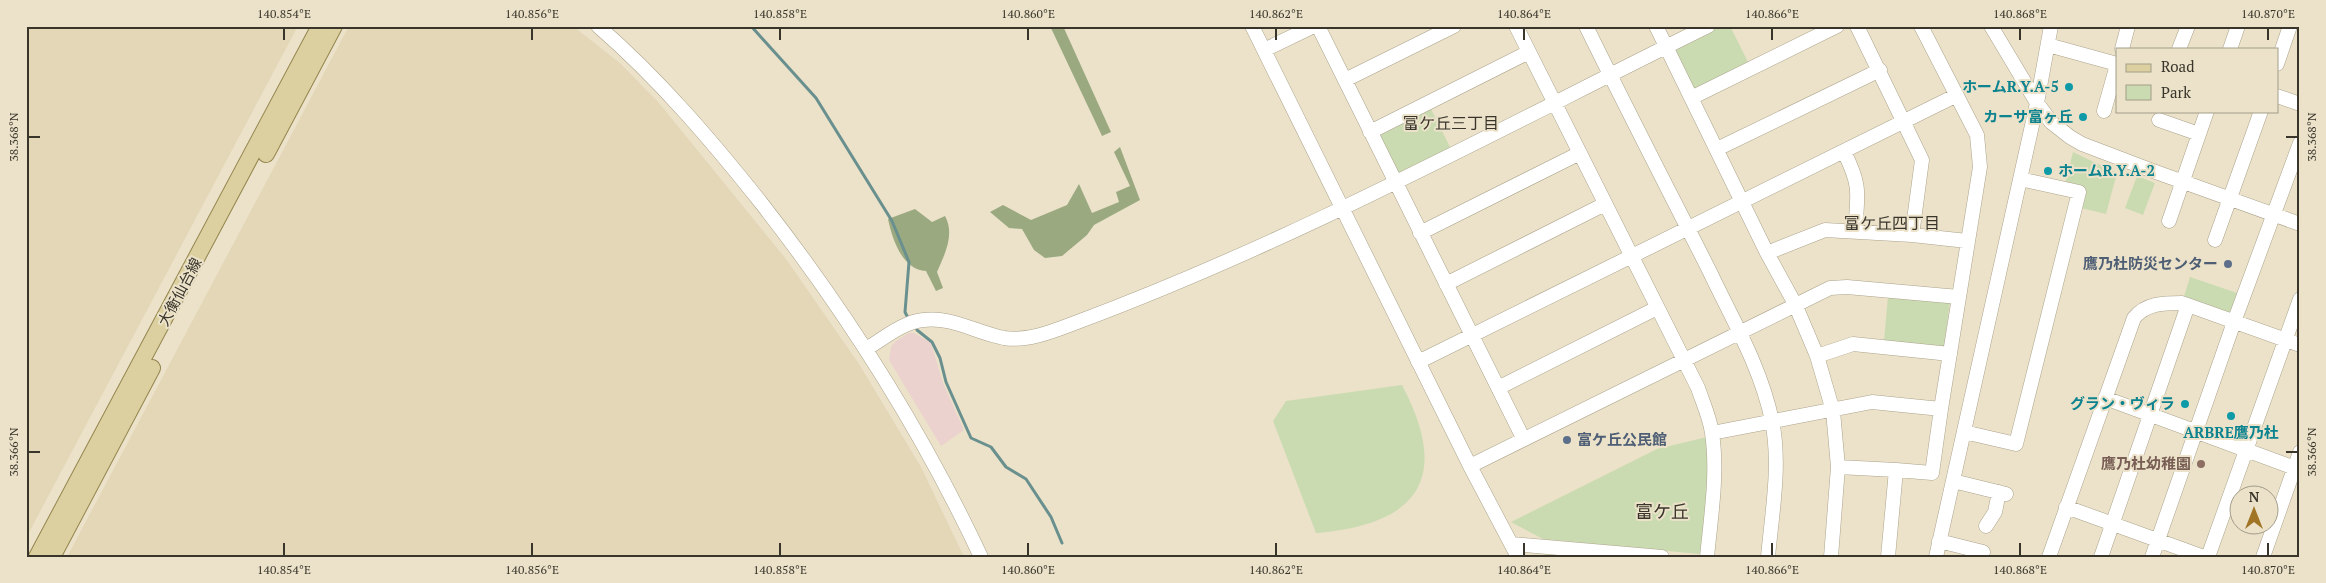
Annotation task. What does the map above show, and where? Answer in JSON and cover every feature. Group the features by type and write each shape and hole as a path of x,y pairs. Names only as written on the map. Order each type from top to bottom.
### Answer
{"main road":[{"name":"大衡仙台線","path":"37,557 320,26"},
{"name":"大衡仙台線","path":"52,557 95,478 201,271 334,26"}],"street":[{"path":"598,26 660,85 729,163 796,249 866,349 935,467 981,557"},
{"path":"1252,26 1470,466 1518,557"},
{"path":"1264,50 1316,26 1345,80 1523,438"},
{"path":"1345,80 1454,26"},
{"path":"1516,26 1656,308 1698,388 1712,433 1714,482 1707,557"},
{"path":"1586,26 1688,228 1759,376 1772,421 1776,477 1768,557"},
{"path":"1656,26 1767,252 1795,304 1817,356 1833,410 1838,467 1831,557"},
{"path":"866,349 909,324 920,320 935,319 1005,338 1037,336 1080,321 1219,264 1396,183 1708,26"},
{"path":"1691,98 1837,26"},
{"path":"1858,26 1922,160 1912,235"},
{"path":"1838,467 1932,473 1980,167 1980,152 1976,134 1921,26"},
{"path":"1991,26 2051,122 2082,144 2300,224"},
{"path":"1936,557 1938,541 2037,102 2051,26"},
{"path":"2122,48 2128,26"},
{"path":"2179,48 2188,26"},
{"path":"2230,48 2238,26"},
{"path":"2278,61 2290,26"},
{"path":"2048,45 2116,64"},
{"path":"1370,132 1529,52"},
{"path":"2104,111 2116,68"},
{"path":"1717,149 1880,70"},
{"path":"1418,362 1632,258 1688,228 1955,96"},
{"path":"2278,96 2300,104"},
{"path":"2169,220 2207,112"},
{"path":"2215,240 2261,112"},
{"path":"2159,120 2198,134"},
{"path":"2152,557 2234,322 2300,144"},
{"path":"1844,152 1855,174 1858,193 1855,230"},
{"path":"1420,233 1580,153"},
{"path":"1964,432 2016,444 2079,192 2020,179"},
{"path":"1446,284 1605,204"},
{"path":"1767,252 1826,230 1855,230 1967,241"},
{"path":"1470,466 1523,438 1830,288 1846,287 1959,297"},
{"path":"2208,557 2300,299"},
{"path":"2049,557 2134,318 2142,309 2163,303 2188,305 2300,345"},
{"path":"2101,557 2188,305"},
{"path":"1498,388 1656,308"},
{"path":"1817,356 1853,344 1950,354"},
{"path":"2105,398 2297,469"},
{"path":"1712,433 1872,402 1941,409"},
{"path":"2263,557 2297,469 2300,452"},
{"path":"1888,557 1896,470"},
{"path":"1953,481 2002,493 1995,512 1986,526"},
{"path":"2066,507 2204,557"},
{"path":"1938,541 1983,552"},
{"path":"1512,544 1662,557"}],"shaded area":[{"path":"26,26 298,26 26,538"},
{"path":"349,26 573,26 621,64 659,103 786,259 859,364 921,467 964,557 67,557"},
{"path":"909,333 914,333 931,343 943,383 964,430 941,446 889,360 891,347 896,341"}],"green space":[{"path":"1050,26 1063,26 1111,132 1102,136"},
{"path":"1717,26 1730,26 1749,64 1697,92 1690,89 1673,53 1676,45"},
{"path":"1430,107 1452,151 1399,174 1377,137 1380,131"},
{"path":"1120,147 1140,200 1094,225 1087,235 1062,256 1045,258 1034,250 1022,229 1009,228 990,212 1003,205 1031,220 1067,205 1079,184 1092,213 1119,202 1116,192 1130,186 1114,152"},
{"path":"2073,152 2117,173 2106,214 2081,208 2065,184"},
{"path":"2137,176 2155,183 2143,215 2125,208"},
{"path":"915,209 932,222 945,216 948,223 948,244 937,272 943,288 936,291 926,271 918,269 904,259 895,244 890,227 888,219"},
{"path":"2190,277 2243,295 2234,322 2182,303"},
{"path":"1888,296 1950,301 1944,347 1884,341"},
{"path":"1402,385 1417,418 1424,447 1423,471 1416,491 1401,507 1379,520 1351,528 1316,533 1273,421 1286,401"},
{"path":"1707,437 1710,481 1704,549 1699,554 1543,539 1511,522 1657,449"}],"waterway":[{"path":"751,26 816,98 892,221 909,262 905,312 907,316"},
{"path":"917,330 932,342 940,358 946,382 971,438 991,447 1006,467 1026,479 1051,517 1062,543"}],"place":[{"name":"ホームR.Y.A-5","path":"2069,87"},
{"name":"カーサ富ヶ丘","path":"2083,117"},
{"name":"ホームR.Y.A-2","path":"2048,171"},
{"name":"鷹乃杜防災センター","path":"2228,264"},
{"name":"グラン・ヴィラ","path":"2185,404"},
{"name":"ARBRE鷹乃杜","path":"2231,416"},
{"name":"富ケ丘公民館","path":"1567,440"},
{"name":"鷹乃杜幼稚園","path":"2201,464"}],"district":[{"name":"富ケ丘三丁目","path":"1451,123"},
{"name":"富ケ丘四丁目","path":"1892,223"},
{"name":"富ケ丘","path":"1662,512"}]}
